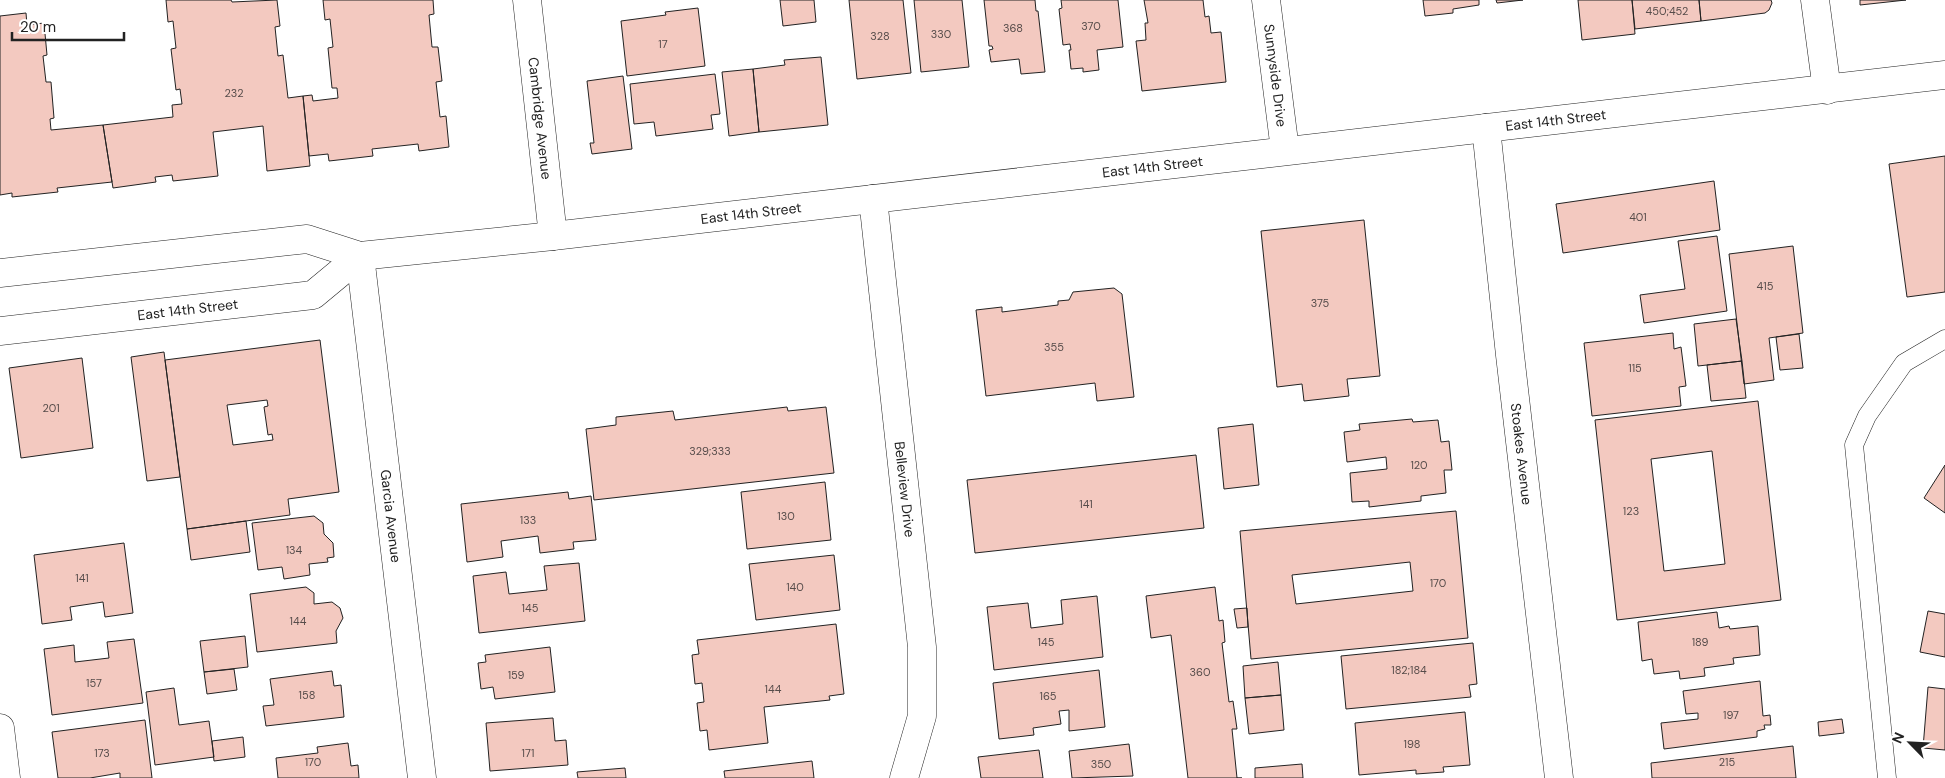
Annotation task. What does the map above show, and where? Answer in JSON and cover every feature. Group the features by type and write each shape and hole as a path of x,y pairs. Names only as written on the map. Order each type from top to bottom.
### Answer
{"main road":[{"name":"Cambridge Avenue","path":"527,0 553,236"},
{"name":"Sunnyside Drive","path":"1266,0 1285,150"},
{"path":"1815,0 1827,90"},
{"name":"East 14th Street","path":"0,273 307,239 360,256 553,236 1945,75"},
{"name":"Stoakes Avenue","path":"1486,128 1559,778"},
{"name":"Belleview Drive","path":"873,199 922,647 922,716 904,778"},
{"name":"East 14th Street","path":"0,331 313,295 360,256"},
{"name":"Garcia Avenue","path":"360,256 422,778"},
{"path":"0,728 6,778"}],"lane":[{"path":"1887,778 1854,445 1867,416 1904,362 1945,339"}],"building":[{"path":"166,0 231,0 232,2 277,0 280,26 275,27 278,56 283,55 288,98 303,96 310,166 267,171 263,126 213,132 218,176 173,181 172,175 155,177 156,182 113,188 103,125 173,117 172,105 182,104 180,89 176,90 171,49 176,48 173,21 168,22"},
{"path":"323,0 433,0 434,14 429,15 432,47 438,47 442,81 436,82 440,117 446,116 449,147 419,151 418,144 372,149 373,156 329,161 328,154 309,156 303,96 312,95 313,101 338,98 337,88 332,88 328,48 333,47 330,19 325,20"},
{"path":"780,0 814,0 816,22 783,26"},
{"path":"849,0 903,0 911,73 857,79"},
{"path":"914,0 962,0 969,67 921,72"},
{"path":"984,0 1035,0 1045,72 1021,74 1019,59 991,62 989,50 993,49 992,46 989,46"},
{"path":"1061,0 1118,0 1123,47 1097,50 1099,70 1083,72 1083,68 1071,69 1070,44 1063,45 1059,9 1062,8"},
{"path":"1144,0 1203,0 1205,17 1209,16 1211,33 1221,32 1226,82 1142,91 1136,41 1146,40 1145,23 1148,23"},
{"path":"1423,0 1479,0 1479,5 1453,9 1453,13 1425,16"},
{"path":"1496,0 1523,0 1497,3"},
{"path":"1578,0 1632,0 1635,34 1582,40"},
{"path":"1632,0 1699,0 1701,21 1635,29"},
{"path":"1699,0 1771,0 1772,3 1769,10 1765,13 1701,21"},
{"path":"1860,0 1906,0 1860,5"},
{"path":"698,8 705,66 627,76 621,21 666,15 665,12"},
{"path":"26,13 27,25 44,23 47,55 43,56 46,82 51,82 54,118 50,119 51,130 103,125 112,182 57,188 58,192 12,197 12,193 0,195 0,16"},
{"path":"821,57 828,125 759,132 753,69 785,65 784,60"},
{"path":"753,69 759,132 729,136 722,72"},
{"path":"715,74 720,114 711,115 713,129 656,136 654,122 634,124 630,84"},
{"path":"623,76 632,149 592,154 590,143 594,143 587,81"},
{"path":"1945,156 1945,292 1907,297 1889,164"},
{"path":"1714,181 1720,230 1563,253 1556,204"},
{"path":"1364,220 1380,376 1347,379 1349,396 1304,401 1302,384 1277,387 1261,231"},
{"path":"1717,236 1727,311 1644,323 1640,295 1685,289 1678,241"},
{"path":"1793,246 1803,333 1769,338 1774,380 1744,384 1729,254"},
{"path":"1114,288 1122,294 1134,397 1097,401 1095,383 986,396 976,310 1002,307 1002,312 1058,305 1058,301 1069,300 1073,292"},
{"path":"1736,319 1742,361 1698,366 1694,324"},
{"path":"1673,333 1674,349 1681,347 1686,386 1679,387 1681,406 1592,416 1584,343"},
{"path":"1799,334 1803,368 1780,370 1776,337"},
{"path":"320,340 339,492 288,499 290,515 187,529 165,360","holes":["267,400 268,406 264,407 268,435 272,434 273,440 233,445 227,405"]},
{"path":"164,352 180,477 147,481 131,357"},
{"path":"82,358 93,448 21,458 9,368"},
{"path":"1742,361 1746,398 1711,401 1707,365"},
{"path":"1758,401 1781,600 1617,620 1595,420","holes":["1712,451 1725,564 1664,571 1651,459"]},
{"path":"787,407 788,411 826,407 834,473 594,500 586,429 616,425 616,417 673,411 675,420"},
{"path":"1412,419 1413,422 1438,420 1441,442 1449,441 1452,470 1444,470 1446,493 1421,496 1421,501 1369,507 1369,501 1352,502 1350,473 1387,469 1386,457 1347,462 1344,432 1360,430 1359,424"},
{"path":"1253,424 1259,485 1224,489 1218,428"},
{"path":"1196,455 1204,528 975,553 967,480"},
{"path":"1945,465 1945,513 1924,498"},
{"path":"825,482 831,540 747,549 741,492"},
{"path":"568,492 569,499 591,496 596,540 573,542 574,549 540,553 538,536 501,541 503,557 467,562 461,504"},
{"path":"1456,511 1468,638 1251,659 1240,531","holes":["1410,562 1413,591 1296,604 1292,575"]},
{"path":"314,516 323,523 324,534 333,543 334,557 327,558 328,562 309,564 310,575 284,579 282,567 258,570 252,523"},
{"path":"246,521 250,552 191,560 187,529"},
{"path":"124,543 133,613 105,617 103,602 70,607 72,620 42,624 34,555"},
{"path":"834,555 840,610 756,620 749,564"},
{"path":"579,563 585,621 479,633 473,576 506,572 509,594 547,590 544,566"},
{"path":"306,587 314,593 314,604 332,602 340,608 343,618 336,631 337,643 257,652 250,594"},
{"path":"1215,587 1219,621 1223,620 1225,642 1222,643 1229,702 1233,701 1237,729 1232,729 1237,778 1188,778 1171,635 1151,638 1146,596"},
{"path":"1097,596 1103,657 994,670 987,607 1028,603 1031,628 1063,624 1061,600"},
{"path":"1247,608 1248,627 1237,628 1234,609"},
{"path":"1928,611 1945,614 1945,657 1920,652"},
{"path":"1717,612 1719,628 1729,626 1730,629 1758,626 1760,655 1733,658 1734,664 1704,668 1705,676 1680,679 1679,671 1654,674 1652,659 1642,661 1638,622"},
{"path":"836,624 844,694 829,696 830,700 764,707 768,743 709,750 707,730 700,731 697,703 704,702 702,683 695,684 692,655 699,654 697,640"},
{"path":"245,636 248,667 204,672 200,641"},
{"path":"134,639 143,703 52,715 44,649 74,645 75,662 109,658 107,642"},
{"path":"1473,643 1477,684 1469,685 1471,697 1346,709 1341,656"},
{"path":"550,647 555,692 495,699 493,687 481,689 478,663 486,662 485,655"},
{"path":"1278,662 1281,695 1245,698 1243,666"},
{"path":"234,669 237,690 207,694 204,672"},
{"path":"1099,670 1105,727 1069,731 1069,710 1059,711 1061,724 1033,728 1034,735 999,739 993,683"},
{"path":"332,671 334,686 341,685 344,717 266,726 263,706 274,705 270,679"},
{"path":"1760,681 1763,716 1770,715 1771,725 1764,725 1765,729 1757,731 1757,737 1664,749 1661,723 1698,719 1698,713 1686,714 1683,691"},
{"path":"1928,687 1945,689 1945,750 1923,748"},
{"path":"174,688 179,725 209,721 214,757 155,765 146,692"},
{"path":"1281,695 1284,730 1249,734 1245,698"},
{"path":"1465,712 1470,765 1443,767 1444,772 1416,774 1416,770 1359,775 1355,723"},
{"path":"553,718 555,741 566,740 568,765 490,771 486,723"},
{"path":"1842,719 1844,733 1819,736 1818,722"},
{"path":"145,720 152,778 120,778 120,773 90,778 58,778 52,732"},
{"path":"243,737 245,757 214,761 212,741"},
{"path":"348,743 351,766 358,765 359,778 278,778 276,758 318,753 317,747"},
{"path":"1129,744 1133,776 1072,778 1069,751"},
{"path":"1793,746 1796,778 1652,778 1651,763"},
{"path":"1039,750 1043,778 981,778 978,757"},
{"path":"812,761 814,778 725,778 724,771"},
{"path":"1302,764 1303,778 1255,778 1255,768"},
{"path":"625,768 626,778 578,778 577,772"}]}
